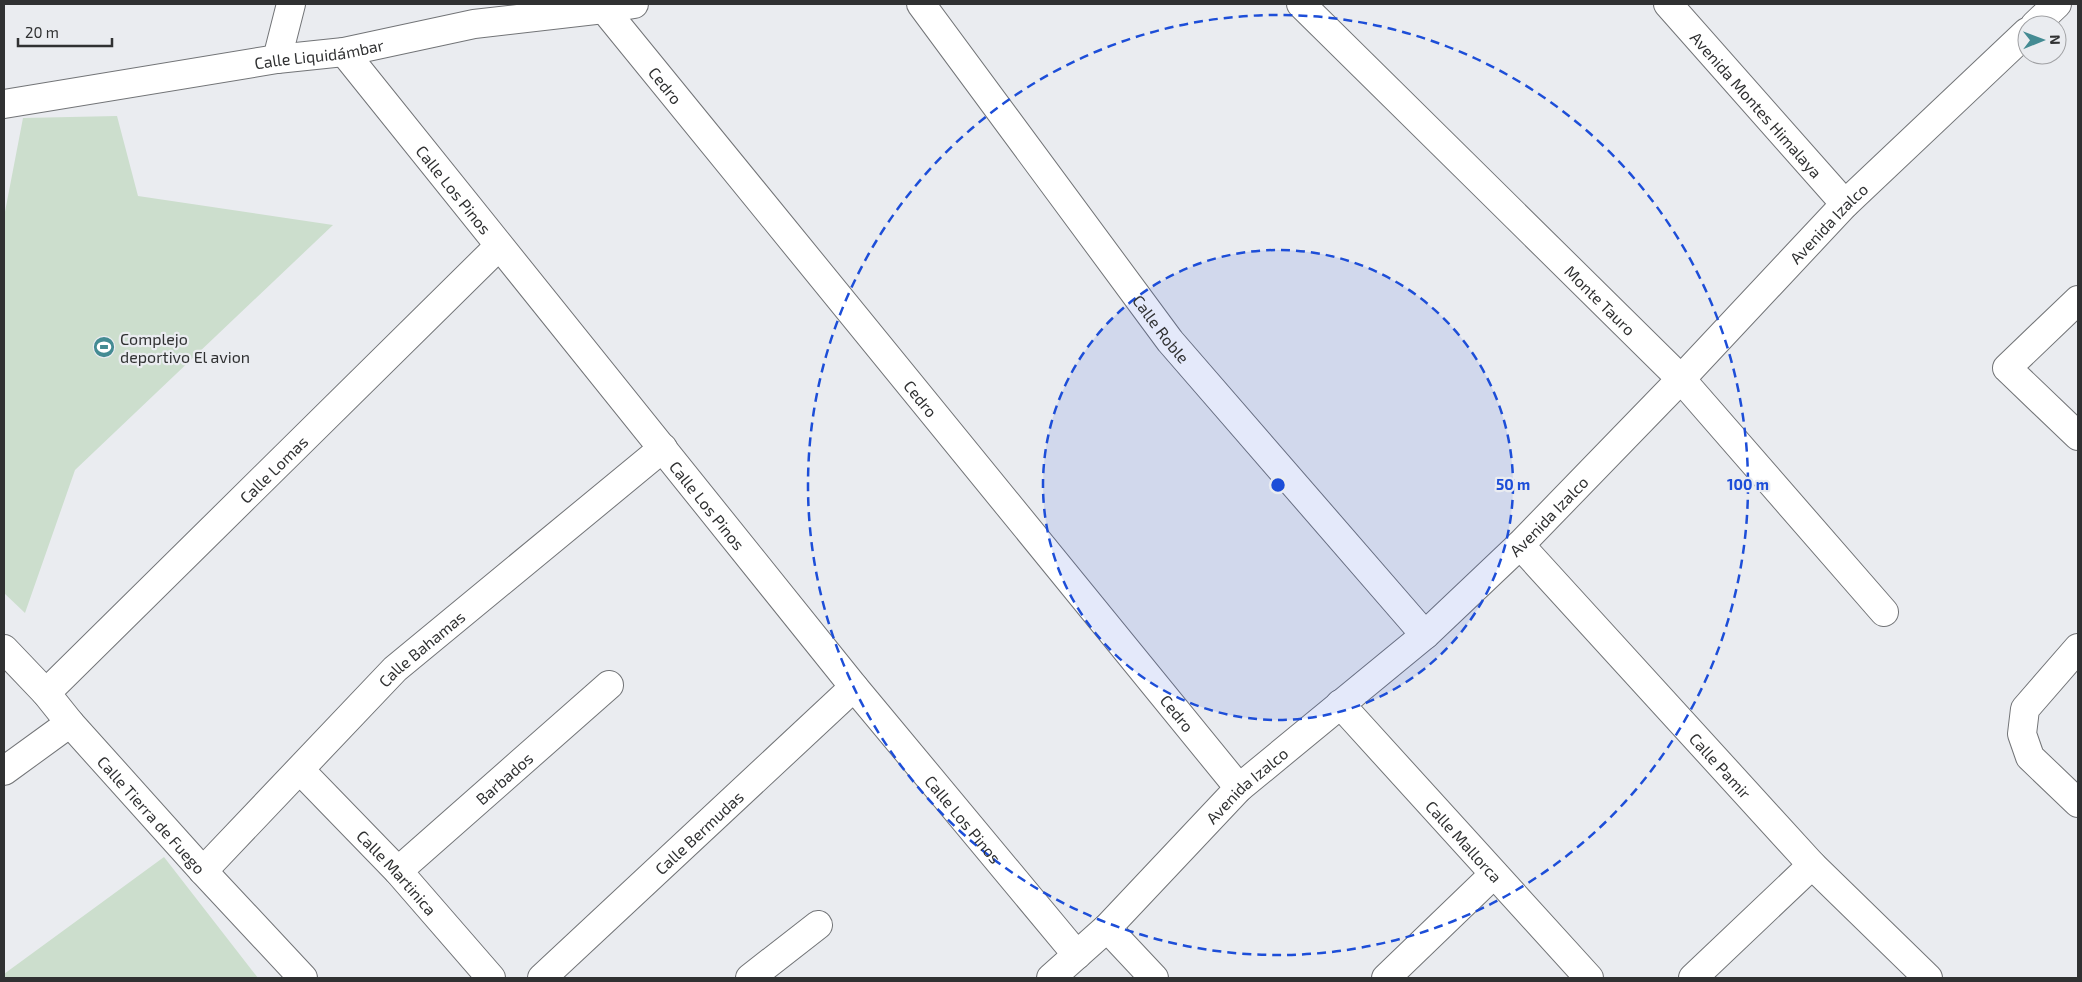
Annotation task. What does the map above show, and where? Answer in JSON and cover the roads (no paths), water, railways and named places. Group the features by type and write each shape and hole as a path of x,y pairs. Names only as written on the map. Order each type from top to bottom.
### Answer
{"street":[{"path":"277,59 291,4"},
{"name":"Calle Liquidámbar","path":"4,104 277,59 344,52 474,24 634,4"},
{"name":"Calle Roble","path":"921,4 1170,341 1425,635"},
{"name":"Monte Tauro","path":"1301,4 1681,379 1884,612"},
{"name":"Avenida Montes Himalaya","path":"1668,4 1845,204"},
{"path":"2046,15 2058,4"},
{"name":"Cedro","path":"604,9 1239,788"},
{"name":"Avenida Izalco","path":"1051,978 1107,928 1239,788 1425,635 1520,545 1681,379 1845,204 2017,41"},
{"name":"Calle Los Pinos","path":"344,52 854,687 1078,955"},
{"name":"Calle Lomas","path":"46,693 499,246"},
{"path":"2078,300 2007,368 2078,436"},
{"name":"Calle Bahamas","path":"203,871 395,669 663,448"},
{"name":"Calle Pamir","path":"1520,545 1812,865 1928,978"},
{"path":"2078,648 2025,709 2022,734 2030,757 2078,803"},
{"name":"Calle Tierra de Fuego","path":"4,649 46,693 70,723 203,871 303,978"},
{"name":"Barbados","path":"398,871 609,685"},
{"name":"Calle Bermudas","path":"542,978 854,687"},
{"name":"Calle Mallorca","path":"1340,704 1589,978"},
{"path":"4,771 70,723"},
{"name":"Calle Martinica","path":"300,770 398,871 491,978"},
{"path":"1693,978 1812,865"},
{"path":"1386,978 1494,874"},
{"path":"750,978 818,925"},
{"path":"1107,928 1154,978"}],"place":[{"name":"Complejo deportivo El avion","path":"104,347"}]}
